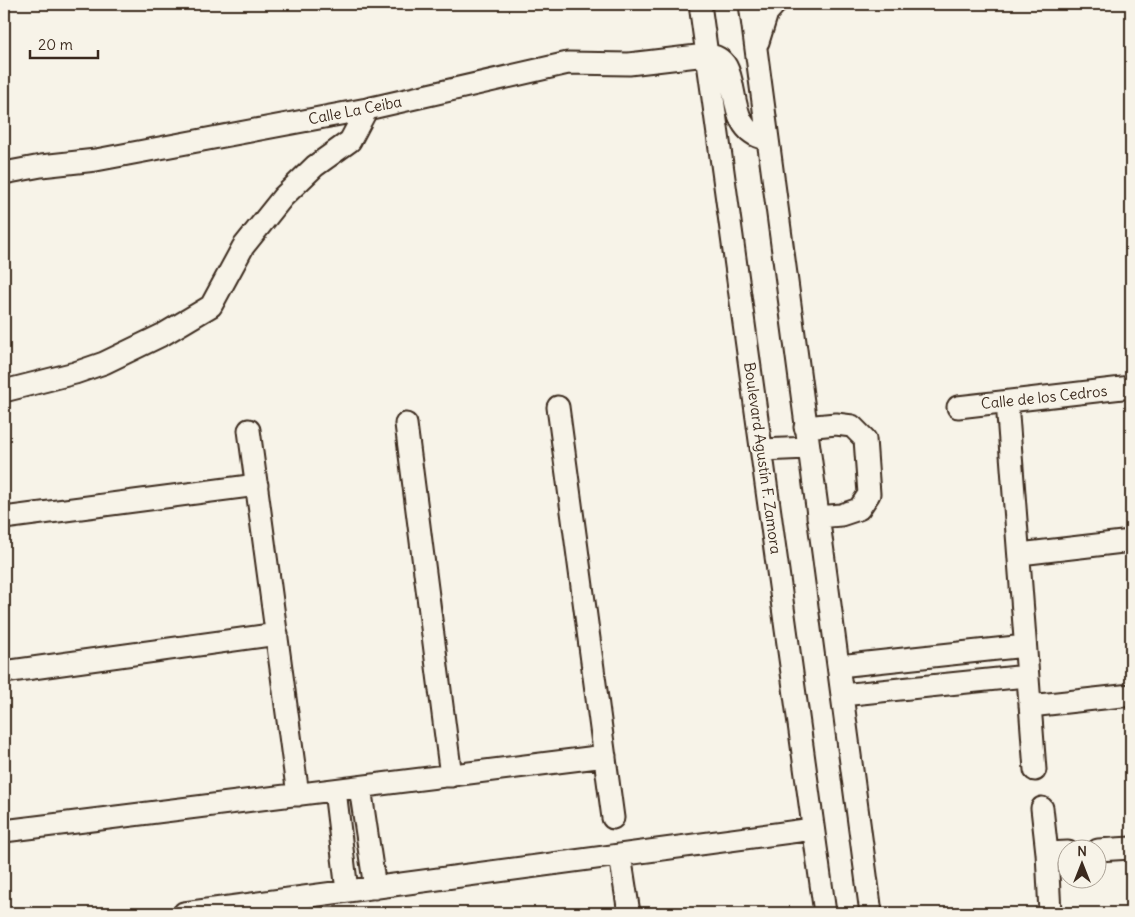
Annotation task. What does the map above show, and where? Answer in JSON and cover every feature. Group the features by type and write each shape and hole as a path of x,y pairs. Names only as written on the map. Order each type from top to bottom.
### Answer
{"street":[{"name":"Boulevard Agustín F. Zamora","path":"700,4 825,913"},
{"path":"750,4 766,139 871,913"},
{"path":"755,49 767,14 775,4"},
{"name":"Calle La Ceiba","path":"4,174 41,166 96,160 367,109 568,63 629,64 706,54"},
{"path":"706,54 716,55 726,64 739,120 748,132 766,139"},
{"path":"4,391 75,373 104,363 164,334 211,306 243,247 282,197 315,166 350,141 367,109"},
{"name":"Calle de los Cedros","path":"958,407 1131,388"},
{"path":"1007,402 1035,770"},
{"path":"558,407 613,818"},
{"path":"406,424 451,776"},
{"path":"805,427 836,424 852,426 864,439 869,494 859,509 841,515 818,517"},
{"path":"250,430 298,795"},
{"path":"762,450 808,448"},
{"path":"4,518 257,486"},
{"path":"1020,554 1131,541"},
{"path":"4,672 277,634"},
{"path":"839,666 1025,646"},
{"path":"842,695 1027,676"},
{"path":"1030,706 1131,695"},
{"path":"4,831 605,756"},
{"path":"360,787 374,888"},
{"path":"335,790 347,891"},
{"path":"1042,808 1057,852 1050,913"},
{"path":"184,913 312,905 347,891 813,830"},
{"path":"1108,849 1131,848"},
{"path":"620,855 629,913"}]}
